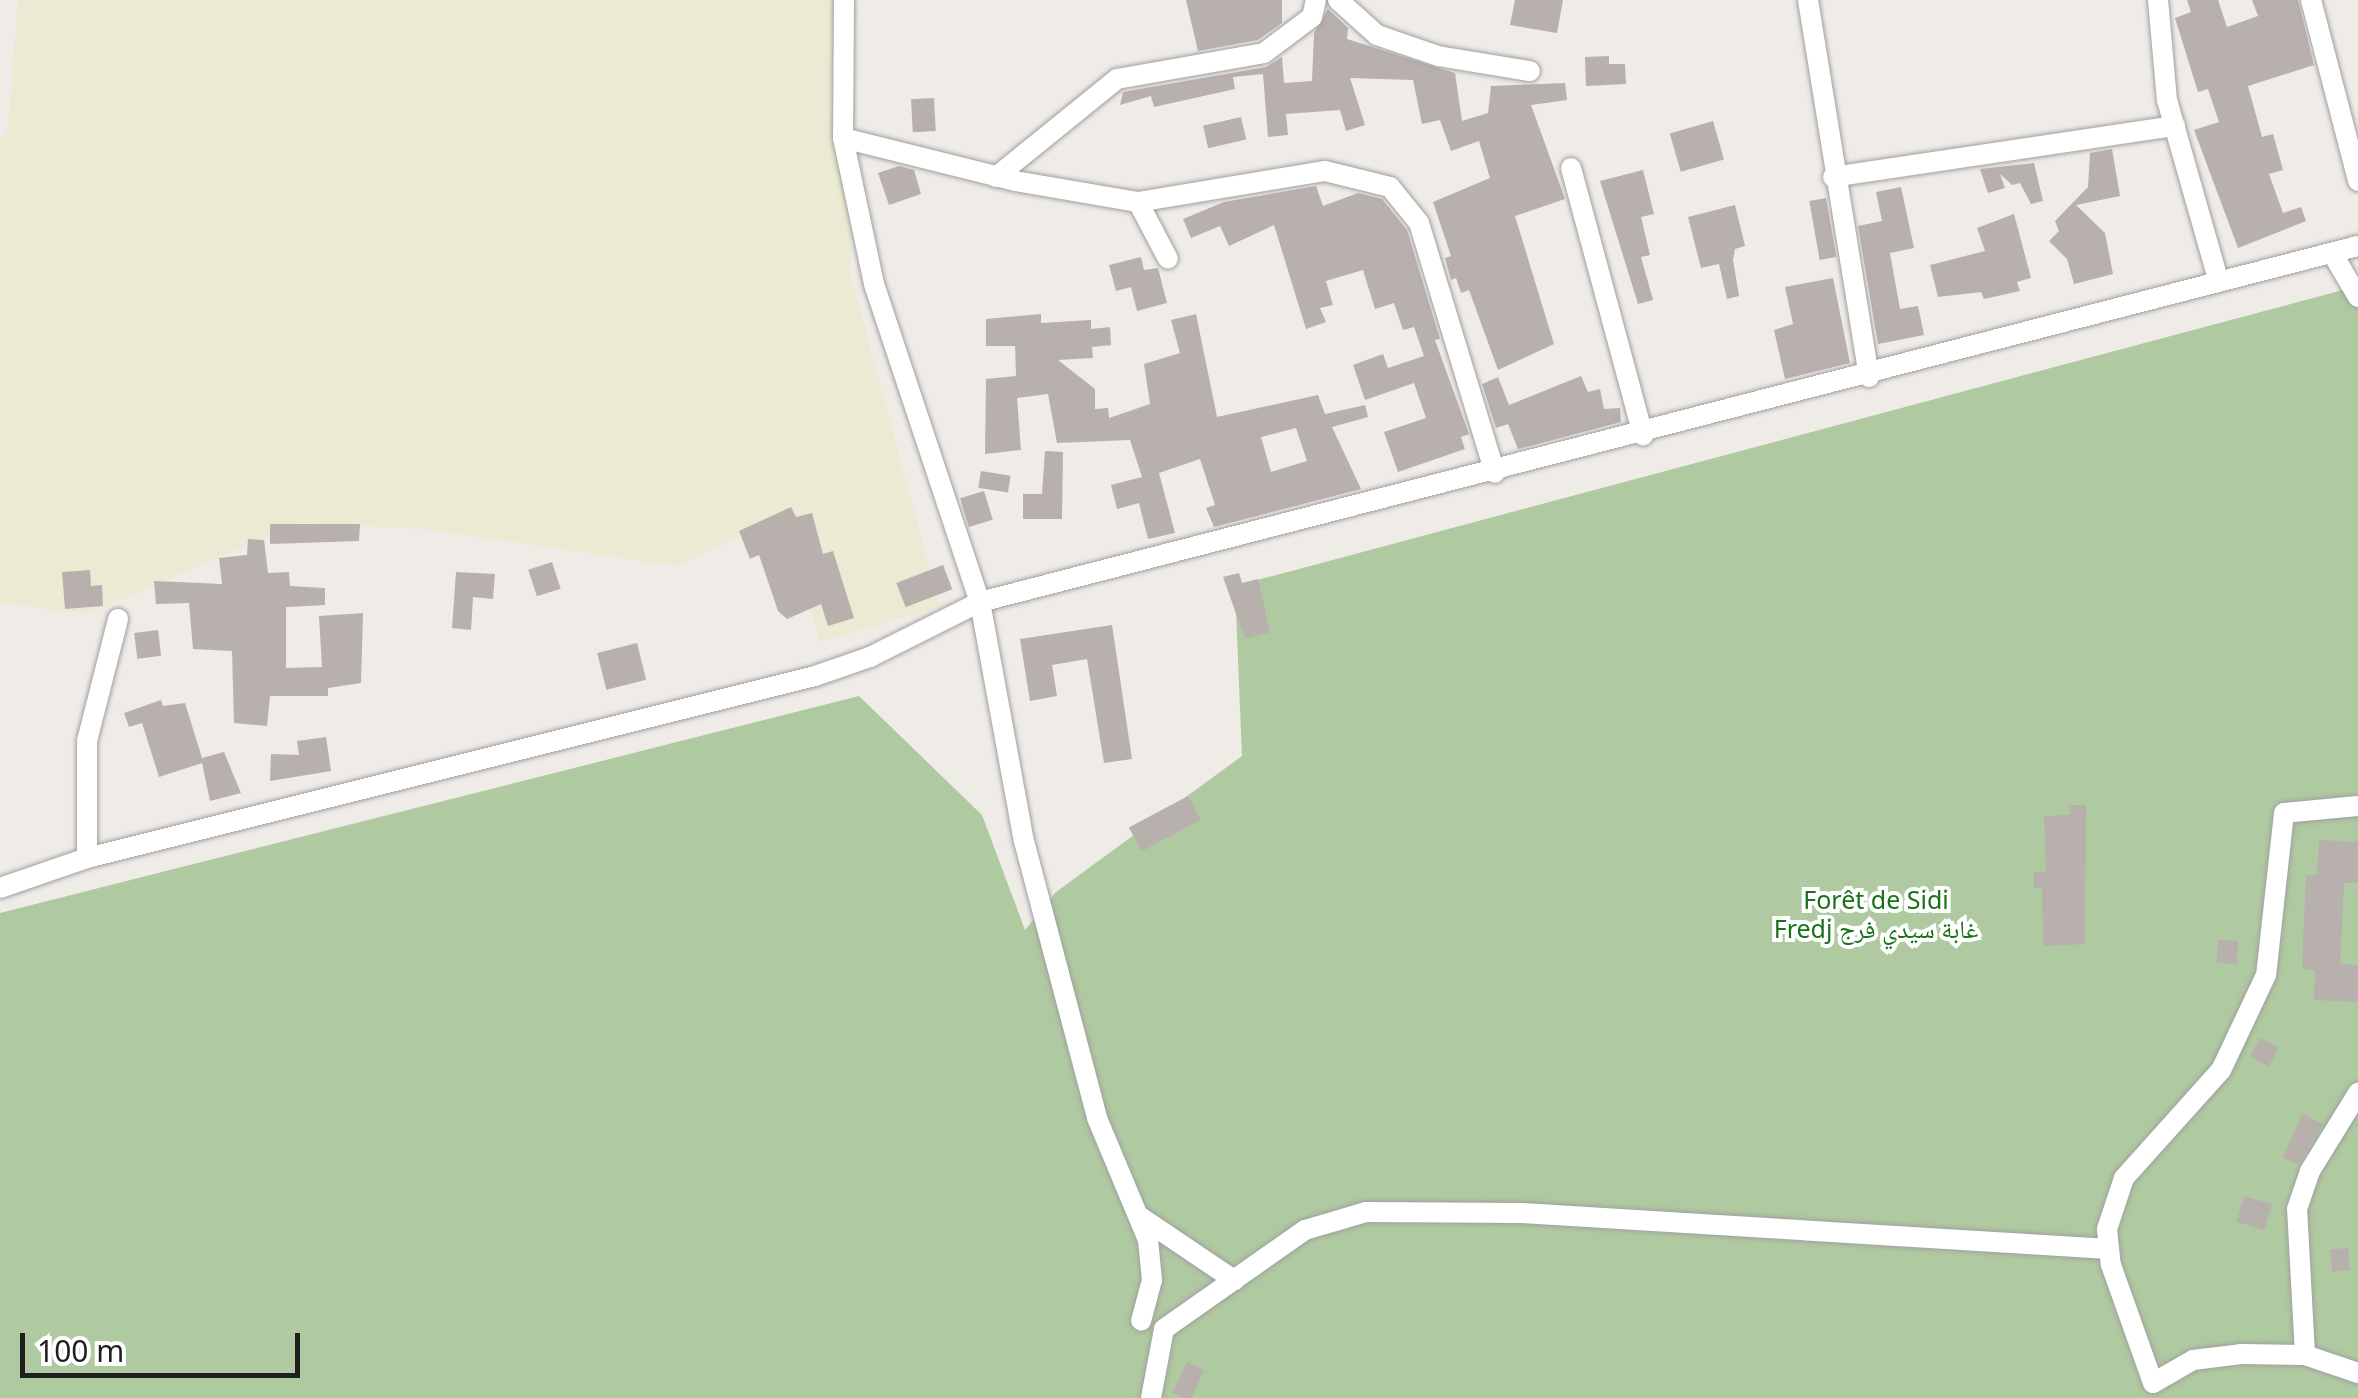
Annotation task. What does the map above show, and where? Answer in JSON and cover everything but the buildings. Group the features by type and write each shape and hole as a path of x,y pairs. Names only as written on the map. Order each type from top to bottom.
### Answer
{"street":[{"path":"844,0 843,138 874,284 980,602 1024,842 1097,1118 1138,1216 1153,1268 1141,1321"},
{"path":"996,176 1116,79 1264,52 1312,16 1316,0"},
{"path":"1338,0 1377,35 1438,56 1530,71"},
{"path":"1808,0 1833,176 1869,377"},
{"path":"2158,0 2175,126 2219,282"},
{"path":"2312,0 2358,181"},
{"path":"1833,176 2175,126"},
{"path":"843,138 996,176 1138,202 1325,171 1390,187 1418,224 1496,473"},
{"path":"1571,168 1643,435"},
{"path":"1138,202 1168,259"},
{"path":"0,888 87,858 815,676 870,657 980,602 1869,377 2358,246"},
{"path":"2332,252 2358,297"},
{"path":"87,858 87,742 118,619"},
{"path":"2358,806 2284,813 2266,974 2221,1070 2124,1178 2107,1229 2109,1249 2152,1391 2193,1360 2305,1355 2358,1374"},
{"path":"2305,1355 2297,1209 2310,1170 2358,1093"},
{"path":"1151,1398 1164,1330 1305,1230 1366,1212 1522,1213 2109,1249"},
{"path":"1138,1216 1234,1280"}],"green space":[{"path":"18,0 855,0 850,273 940,607 820,642 786,516 676,566 423,529 298,523 89,614 0,603 0,139 8,128"},
{"name":"Forêt de Sidi Fredj غابة سيدي فرج","path":"2358,286 2358,1398 0,1398 0,913 859,696 982,815 1025,930 1056,892 1242,756 1235,586"}]}
